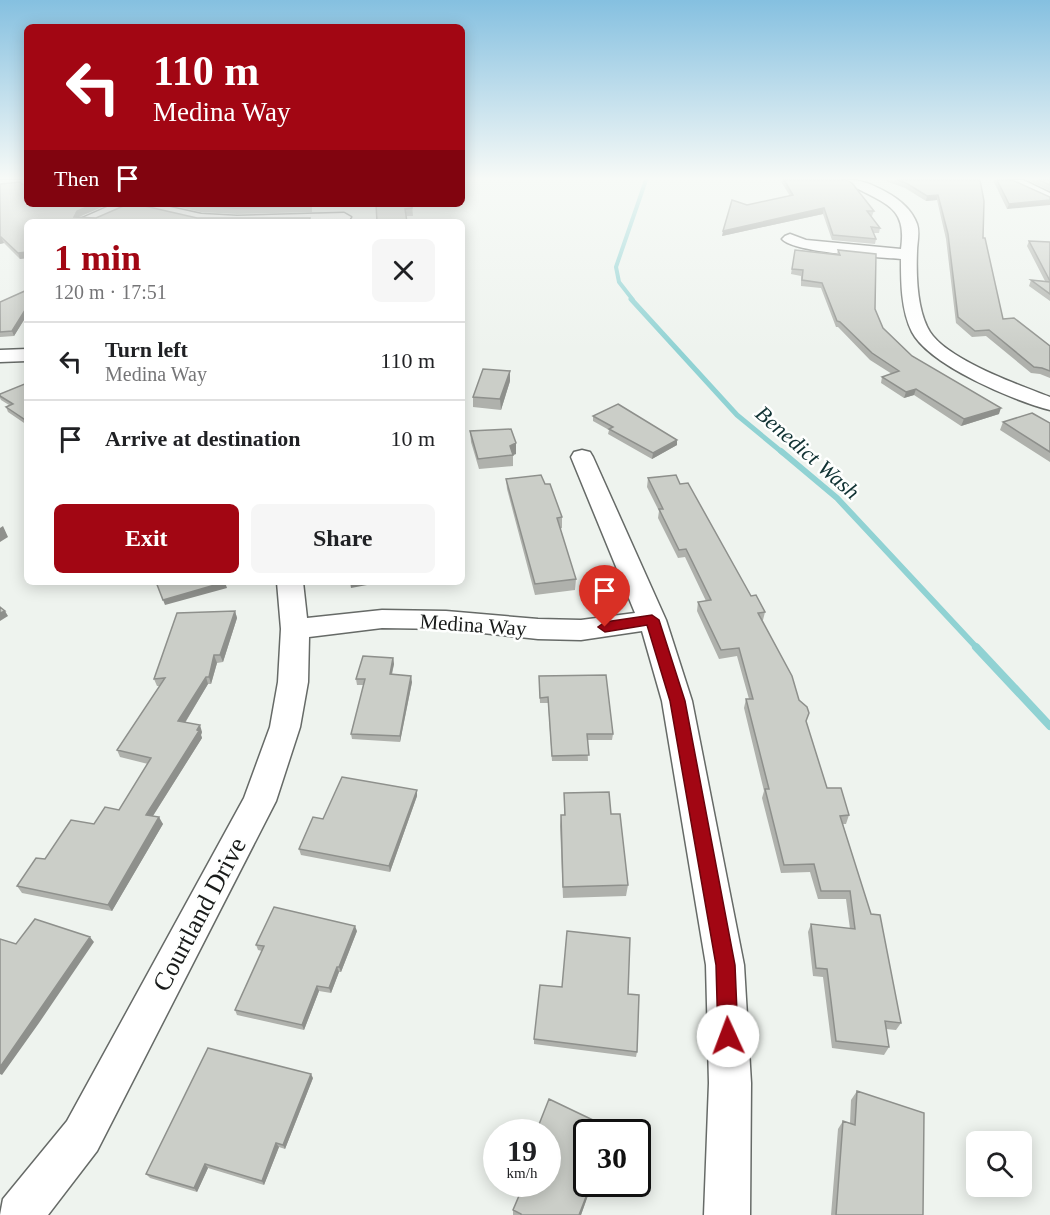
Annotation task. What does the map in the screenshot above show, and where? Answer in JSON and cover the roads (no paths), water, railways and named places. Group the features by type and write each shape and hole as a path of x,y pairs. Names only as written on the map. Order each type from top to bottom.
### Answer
{"street":[{"path":"910,237 915,318 925,338 955,361 1003,386 1050,404"},
{"path":"790,239 804,244 909,255"},
{"path":"0,356 24,355"},
{"path":"582,458 652,620 677,701 725,965 730,1083 727,1215"},
{"name":"Courtland Drive","path":"19,1215 82,1136 259,801 285,727 293,682 295,629 290,585"},
{"name":"Medina Way","path":"295,629 393,620 446,620 538,629 581,630 652,620"}],"waterway":[{"name":"Benedict Wash","path":"626,237 616,267 619,282 633,300"},
{"name":"Benedict Wash","path":"631,299 737,415 783,453"},
{"name":"Benedict Wash","path":"781,451 837,498 977,648"},
{"name":"Benedict Wash","path":"976,647 1050,726"}]}
